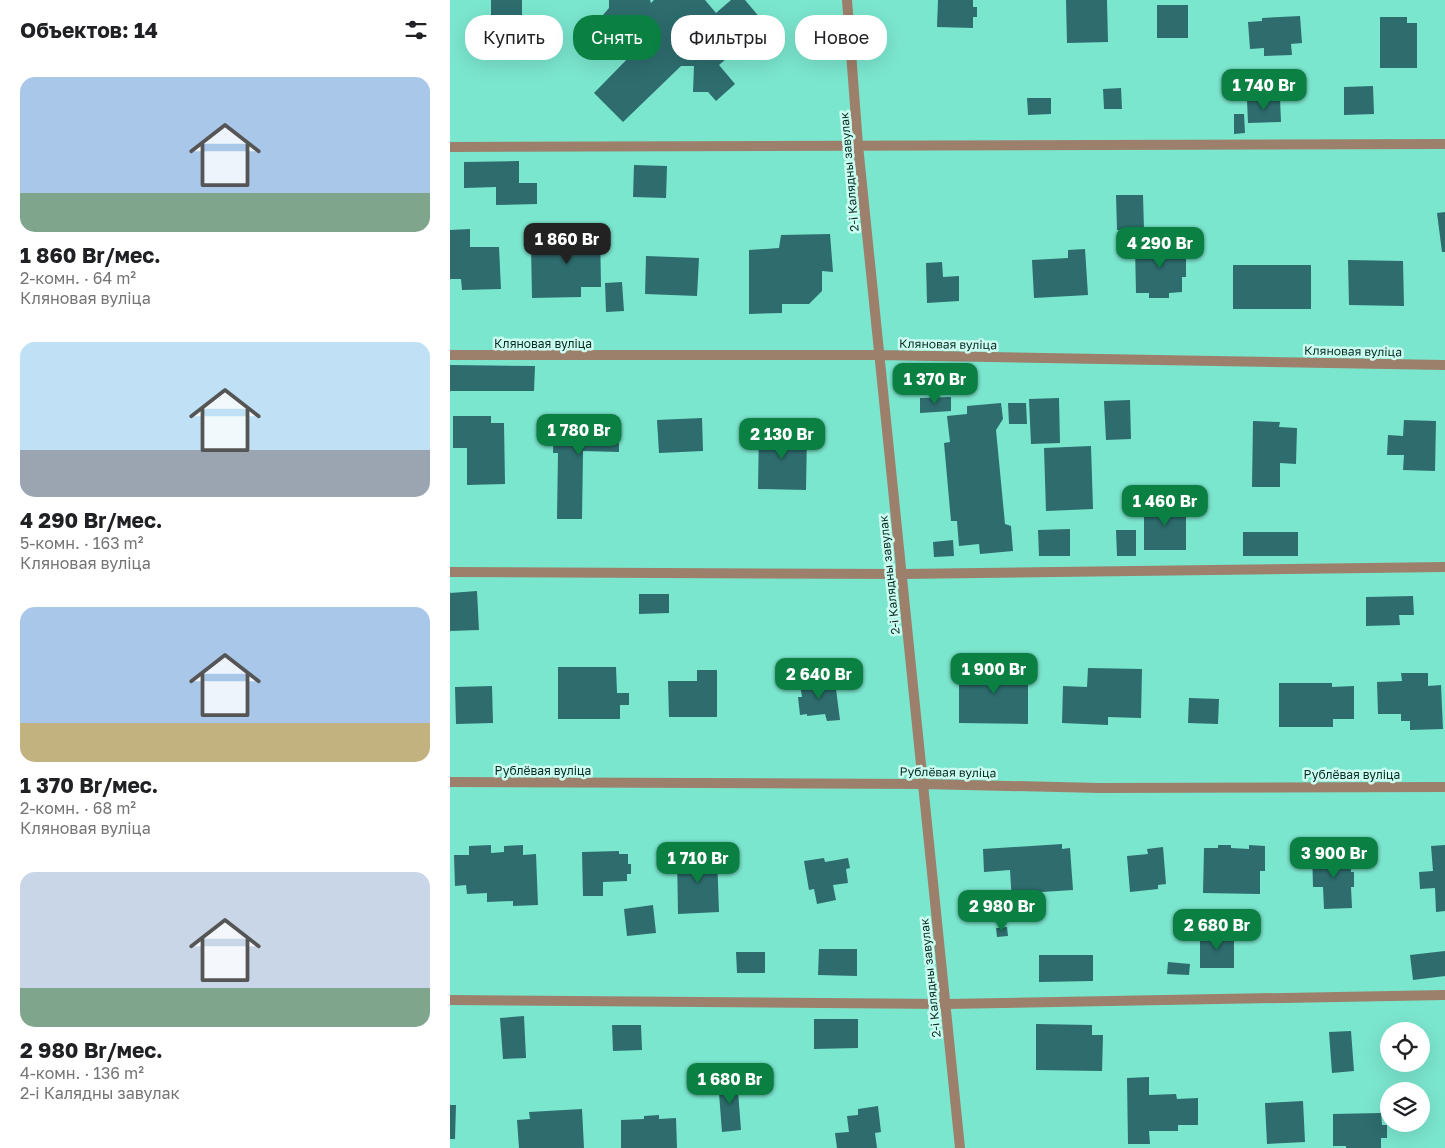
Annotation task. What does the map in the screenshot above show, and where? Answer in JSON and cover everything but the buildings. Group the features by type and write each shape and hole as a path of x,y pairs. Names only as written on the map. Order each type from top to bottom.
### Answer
{"street":[{"name":"2-і Калядны завулак","path":"847,0 858,145 960,1148"},
{"path":"450,147 1445,144"},
{"name":"Кляновая вуліца","path":"450,355 879,356 1445,365"},
{"path":"450,572 902,574 1445,567"},
{"name":"Рублёвая вуліца","path":"450,782 923,784 1100,788 1445,787"},
{"path":"450,1000 944,1004 1445,995"}]}
